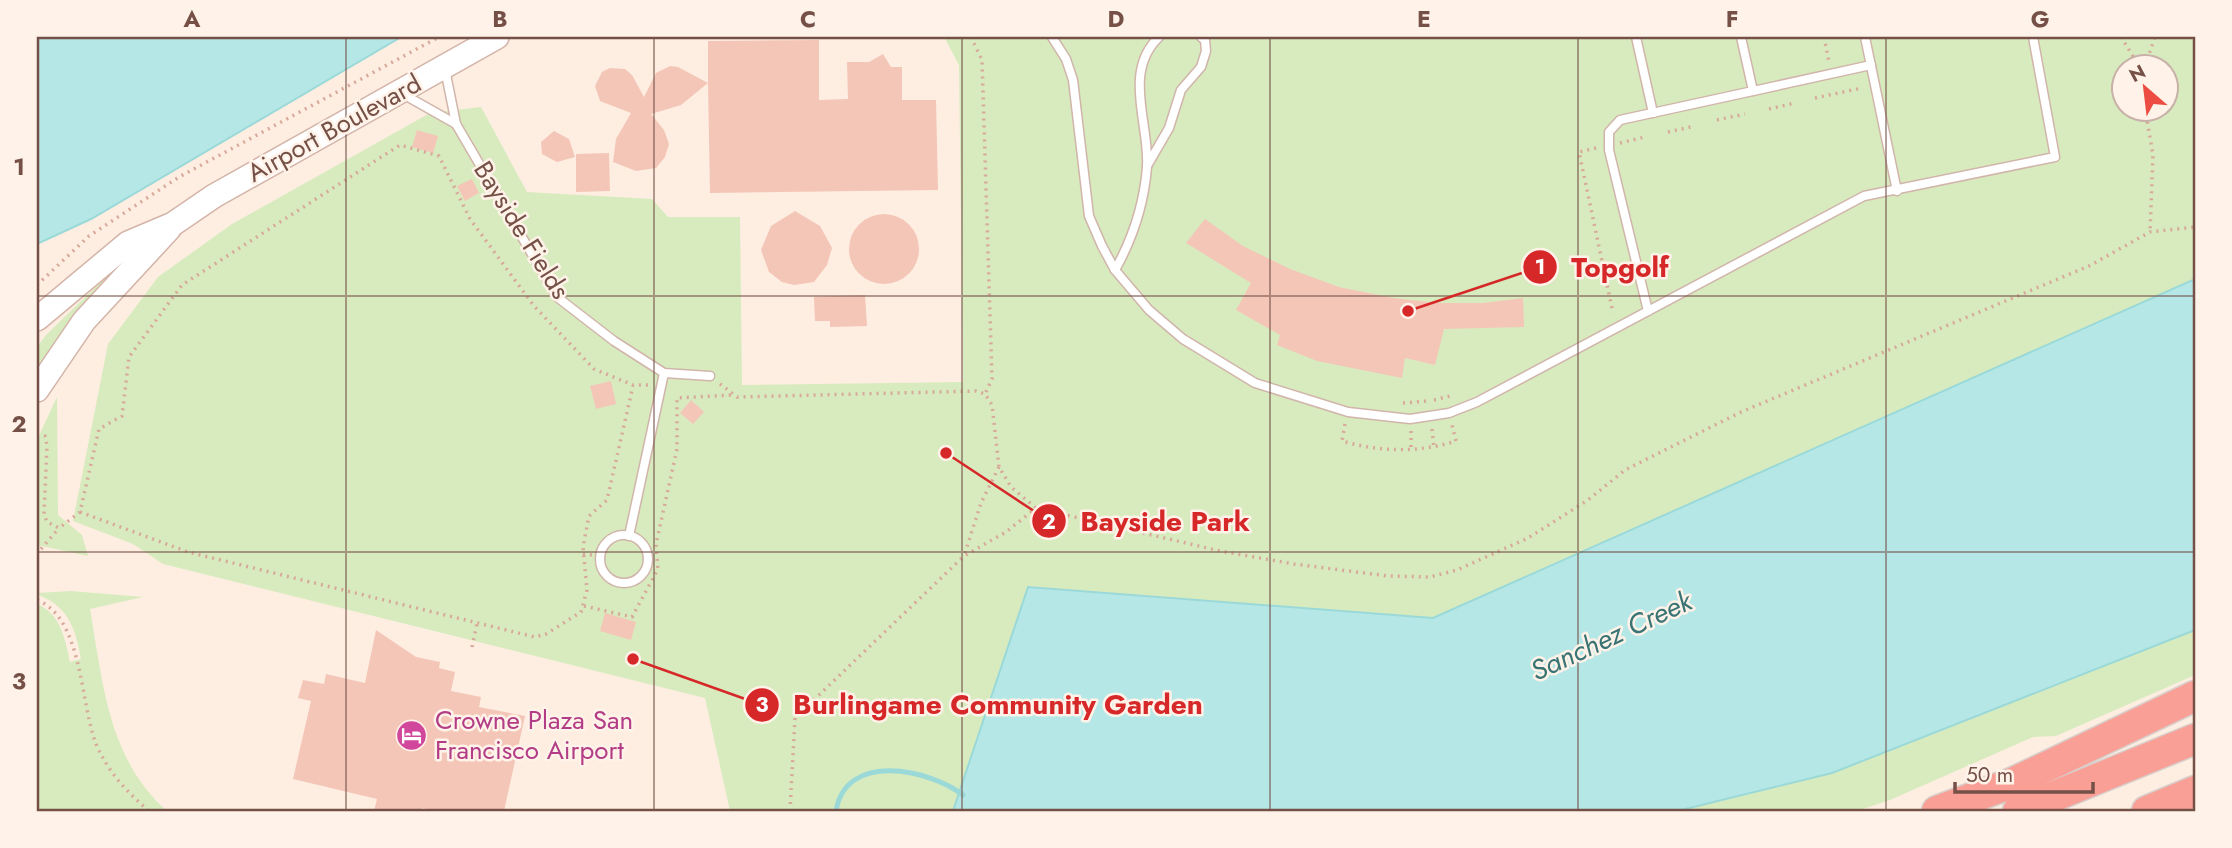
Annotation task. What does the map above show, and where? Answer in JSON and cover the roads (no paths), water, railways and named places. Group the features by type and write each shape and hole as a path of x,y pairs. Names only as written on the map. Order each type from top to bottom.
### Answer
{"highway":[{"path":"1937,811 2012,783 2195,696"},
{"path":"2018,811 2195,739"},
{"path":"2147,811 2195,791"}],"main road":[{"name":"Airport Boulevard","path":"37,319 128,243 173,224 214,196 497,37"},
{"name":"Airport Boulevard","path":"37,390 84,321 173,224"}],"lane":[{"path":"1052,37 1066,59 1073,80 1089,216 1115,270 1149,310 1213,360 1255,383 1348,412 1410,419 1477,402 1864,196 2055,156 2033,37"},
{"path":"1115,270 1133,237 1147,166 1138,97 1151,45 1159,37"},
{"path":"1147,166 1169,128 1181,90 1201,67 1206,51 1205,40 1201,37"},
{"path":"1636,37 1653,113"},
{"path":"1741,37 1753,91"},
{"path":"1865,37 1897,191"},
{"path":"1648,311 1609,150 1609,132 1620,120 1871,65"},
{"name":"Bayside Fields","path":"444,66 456,124 557,297 614,341 664,373 710,376"},
{"path":"399,92 456,124"},
{"path":"629,536 664,373"},
{"path":"618,536 629,536 639,541 647,554 646,569 636,580 620,583 610,579 603,571 600,556 607,541 618,536"}],"water":[{"path":"37,37 401,37 91,219 37,244"},
{"path":"2195,279 2195,630 1832,773 1677,811 953,811 1028,587 1433,618"}],"waterway":[{"name":"Sanchez Creek","path":"836,811 843,792 855,780 872,773 911,773 930,778 963,795"}],"place":[{"name":"Topgolf","path":"1408,311"},
{"name":"Bayside Park","path":"946,453"},
{"name":"Burlingame Community Garden","path":"633,659"},
{"name":"Crowne Plaza San Francisco Airport","path":"412,735"}]}
